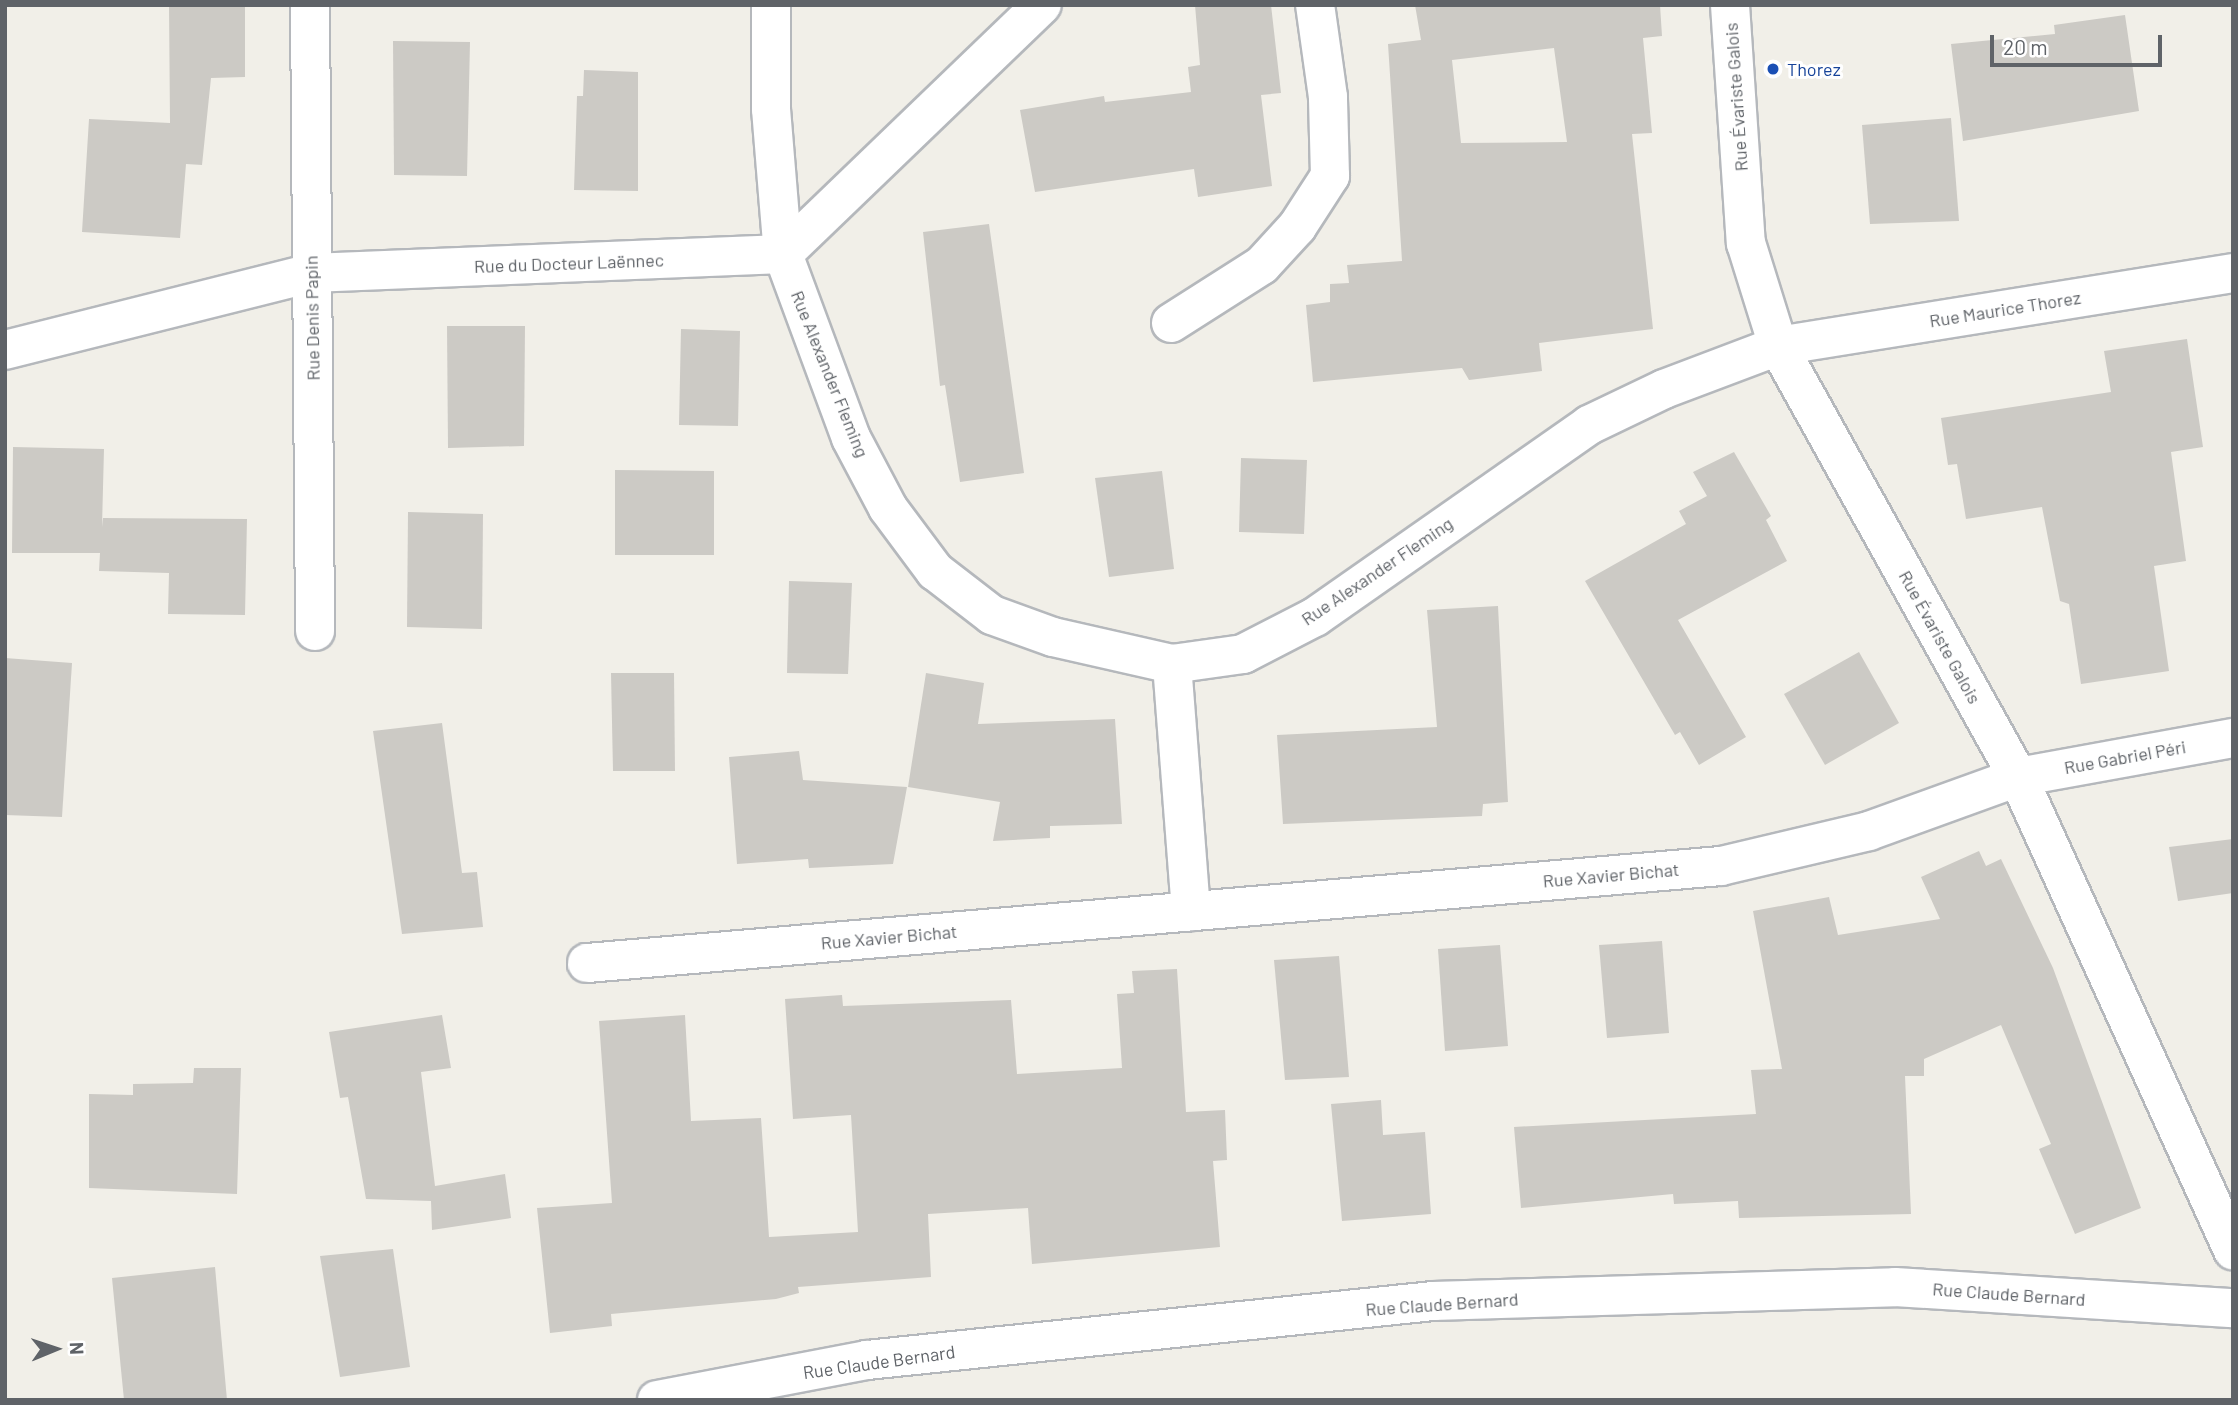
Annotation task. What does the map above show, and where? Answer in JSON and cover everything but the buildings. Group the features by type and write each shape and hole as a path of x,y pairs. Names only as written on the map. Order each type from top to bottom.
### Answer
{"street":[{"name":"Rue Denis Papin","path":"310,5 315,631"},
{"name":"Rue Alexander Fleming","path":"771,5 771,109 783,254 851,438 888,508 935,572 992,615 1053,637 1172,664 1244,654 1315,617 1589,425 1664,389 1778,346"},
{"path":"783,254 1042,5"},
{"path":"1171,323 1262,265 1297,228 1330,176 1328,97 1315,5"},
{"name":"Rue Évariste Galois","path":"1730,5 1746,243 1778,346 2018,777 2233,1250"},
{"name":"Rue du Docteur Laënnec","path":"5,350 311,273 783,254"},
{"name":"Rue Maurice Thorez","path":"1778,346 2233,273"},
{"path":"1172,664 1191,911"},
{"name":"Rue Gabriel Péri","path":"2018,777 2233,738"},
{"name":"Rue Xavier Bichat","path":"587,963 1721,866 1869,831 2018,777"},
{"name":"Rue Claude Bernard","path":"657,1400 867,1360 1433,1301 1895,1287 2233,1308"}],"place":[{"name":"Thorez","path":"1773,69"}]}
